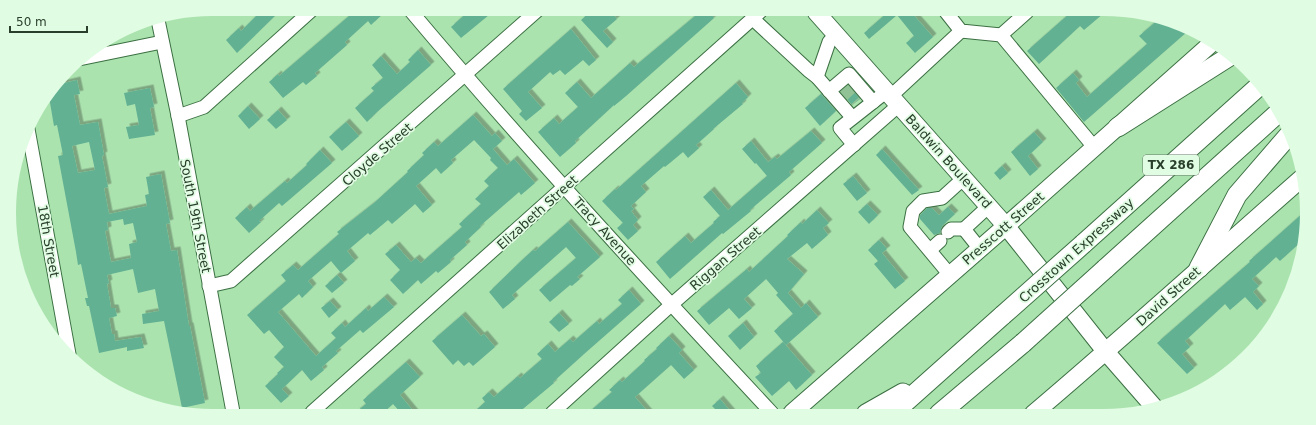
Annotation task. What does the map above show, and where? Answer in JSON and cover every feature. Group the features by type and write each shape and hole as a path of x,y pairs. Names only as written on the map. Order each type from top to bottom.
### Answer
{"highway":[{"path":"1118,127 1225,59"},
{"name":"Crosstown Expressway","path":"898,409 1256,89"},
{"name":"TX 286","path":"945,409 1017,348 1275,116"},
{"path":"1199,268 1237,195 1286,139"},
{"path":"961,409 1017,348"},
{"path":"875,409 936,375"}],"main road":[{"name":"Baldwin Boulevard","path":"820,16 989,206 1106,352 1150,403"},
{"name":"Presscott Street","path":"798,409 1208,46"},
{"name":"David Street","path":"1039,409 1106,352 1297,182"}],"street":[{"path":"178,116 204,107 305,16"},
{"name":"Tracy Avenue","path":"415,16 465,76 671,305 768,409"},
{"name":"Cloyde Street","path":"209,286 231,281 531,16"},
{"name":"Elizabeth Street","path":"315,409 756,16"},
{"path":"758,16 808,70 817,77 837,87 871,129"},
{"path":"949,16 962,31 1000,35 1094,147"},
{"path":"1000,35 1022,16"},
{"name":"South 19th Street","path":"159,24 178,116 232,409"},
{"name":"Riggan Street","path":"556,409 671,305 854,145 871,129 892,97 962,31"},
{"path":"817,77 829,42 836,34"},
{"path":"94,56 162,42"},
{"path":"837,87 849,74 863,63"},
{"path":"849,74 873,102"},
{"path":"854,145 840,128 857,111 873,102 892,97"},
{"name":"18th Street","path":"30,139 68,345"},
{"path":"950,275 910,227 913,211 923,201 942,198 964,178"},
{"path":"930,250 951,229 964,229 989,206"},
{"path":"964,229 980,249"}],"building":[{"path":"256,16 275,16 237,53 226,40 239,28 241,31"},
{"path":"349,16 381,16 371,25 368,21 345,42 347,45 315,73 317,76 306,85 303,82 283,98 269,82 278,74 279,76"},
{"path":"463,16 488,16 461,38 451,27"},
{"path":"585,16 614,16 617,19 603,31 613,42 607,48 581,20"},
{"path":"695,16 712,16 714,18 614,105 560,157 538,132 554,118 559,124 578,107 565,93 577,82 591,98 630,63 634,67"},
{"path":"883,16 896,16 869,39 864,33"},
{"path":"898,16 915,16 933,37 915,53 906,43 914,36"},
{"path":"1067,16 1100,16 1084,30 1080,26 1039,64 1027,51"},
{"path":"1154,23 1167,26 1185,34 1084,122 1056,88 1073,73 1079,80 1076,83 1087,97 1147,44 1139,36"},
{"path":"571,29 596,60 589,66 583,60 565,75 560,70 553,75 550,72 528,92 542,108 526,121 519,114 522,111 503,89"},
{"path":"418,50 431,65 367,122 355,108 374,91 371,88 383,78 372,65 381,56 397,74 410,62 408,60"},
{"path":"77,80 80,94 74,95 80,125 98,122 104,155 102,156 108,187 104,188 109,214 147,206 145,195 149,194 146,177 161,174 170,223 166,224 171,251 177,250 189,326 205,403 187,407 182,406 164,321 143,324 142,314 159,311 155,289 138,293 133,269 107,275 111,308 115,308 117,316 109,318 115,341 141,337 144,348 127,351 127,347 99,353 89,306 87,306 85,298 88,298 81,264 78,265 58,156 63,155 57,125 54,126 50,102 65,83","holes":["89,142 95,170 78,173 72,146","123,219 124,225 133,223 137,242 129,244 131,258 111,262 105,231 108,230 107,222"]},
{"path":"736,83 748,97 742,103 743,104 696,145 699,148 688,158 683,152 641,186 646,192 631,206 634,209 631,211 638,220 633,225 638,231 628,240 617,228 623,223 602,201"},
{"path":"848,85 860,99 852,105 841,92"},
{"path":"150,88 154,107 150,108 155,135 129,139 126,127 139,125 135,104 127,106 124,93"},
{"path":"821,94 836,111 820,126 805,108"},
{"path":"248,106 260,119 249,129 238,116"},
{"path":"278,110 287,120 276,129 267,120"},
{"path":"473,115 492,136 495,133 502,141 493,149 507,165 514,159 535,183 521,195 519,192 480,226 481,227 465,242 467,245 438,273 436,271 421,284 418,280 403,294 390,280 400,270 385,254 396,245 411,262 416,258 421,263 462,227 459,224 481,204 475,199 489,186 484,181 498,168 474,140 451,160 453,163 441,174 436,168 416,186 432,205 423,213 415,204 392,224 388,220 370,235 368,233 347,251 355,261 341,273 331,261 308,281 313,287 302,298 299,294 278,312 316,356 336,338 331,333 342,323 345,327 366,308 368,311 384,297 394,307 363,333 360,330 336,351 338,353 322,367 324,370 311,381 302,370 282,389 289,396 281,403 265,386 284,367 274,357 284,347 269,330 264,334 247,315 286,281 281,275 293,265 298,270 339,234 337,232 374,203 408,172 407,171 424,155 422,153 434,142 438,146"},
{"path":"346,122 359,136 342,151 329,137"},
{"path":"811,131 822,143 789,172 791,175 750,210 751,211 723,234 722,233 670,279 656,262 685,236 691,243 720,216 703,197 711,190 728,210 767,176 742,149 751,141 768,162 775,157 777,159"},
{"path":"1034,132 1043,142 1028,156 1038,169 1030,176 1011,152"},
{"path":"882,149 919,190 912,195 876,155"},
{"path":"320,150 332,163 282,206 279,203 259,221 261,222 249,233 235,218 247,207 250,211 285,181 287,183 307,165 306,164"},
{"path":"1002,166 1008,173 1000,180 994,173"},
{"path":"853,176 867,193 857,201 843,184"},
{"path":"867,204 878,215 869,224 858,212"},
{"path":"948,207 955,214 942,226 940,233 934,235 920,219 920,215 927,208 932,208 939,215"},
{"path":"817,210 829,223 823,228 828,235 812,249 807,243 787,259 804,274 788,293 801,308 806,303 818,317 786,345 774,331 793,314 776,295 778,293 766,279 744,299 752,308 739,319 729,308 709,325 697,311 747,269 749,272 801,222 802,224"},
{"path":"1300,216 1297,246 1280,261 1276,257 1252,279 1259,286 1253,292 1263,304 1257,310 1245,297 1230,310 1225,304 1185,341 1190,347 1182,354 1194,368 1187,374 1157,343 1250,262 1249,261"},
{"path":"568,222 600,257 577,277 580,279 572,286 570,285 550,302 539,290 576,258 566,247 512,295 515,299 503,309 489,292 533,250 535,251"},
{"path":"879,240 887,249 882,253 905,281 895,289 874,264 878,261 868,250"},
{"path":"337,275 344,283 332,293 325,286"},
{"path":"629,290 641,304 553,382 554,383 523,409 477,409 485,402 482,398 489,392 494,397 518,376 520,378 542,359 537,354 548,344 555,352 570,339 573,342 597,321 599,324 622,304 618,300"},
{"path":"330,301 338,310 329,318 321,308"},
{"path":"559,313 569,324 559,332 549,322"},
{"path":"462,315 481,336 484,334 495,347 473,366 469,362 464,366 458,360 453,365 432,341"},
{"path":"743,323 754,337 740,350 728,336"},
{"path":"669,336 682,350 679,353 694,370 684,379 671,365 635,397 646,409 593,409 612,392 609,390 620,380 622,382 657,349 656,348"},
{"path":"783,342 812,375 796,390 789,381 772,396 755,377 761,373 756,366"},
{"path":"406,362 420,377 400,395 412,409 397,409 393,404 387,409 360,409 366,404 363,400"},
{"path":"720,399 729,409 715,409 712,406"}],"tunnel":[{"path":"842,87 856,102"}]}
